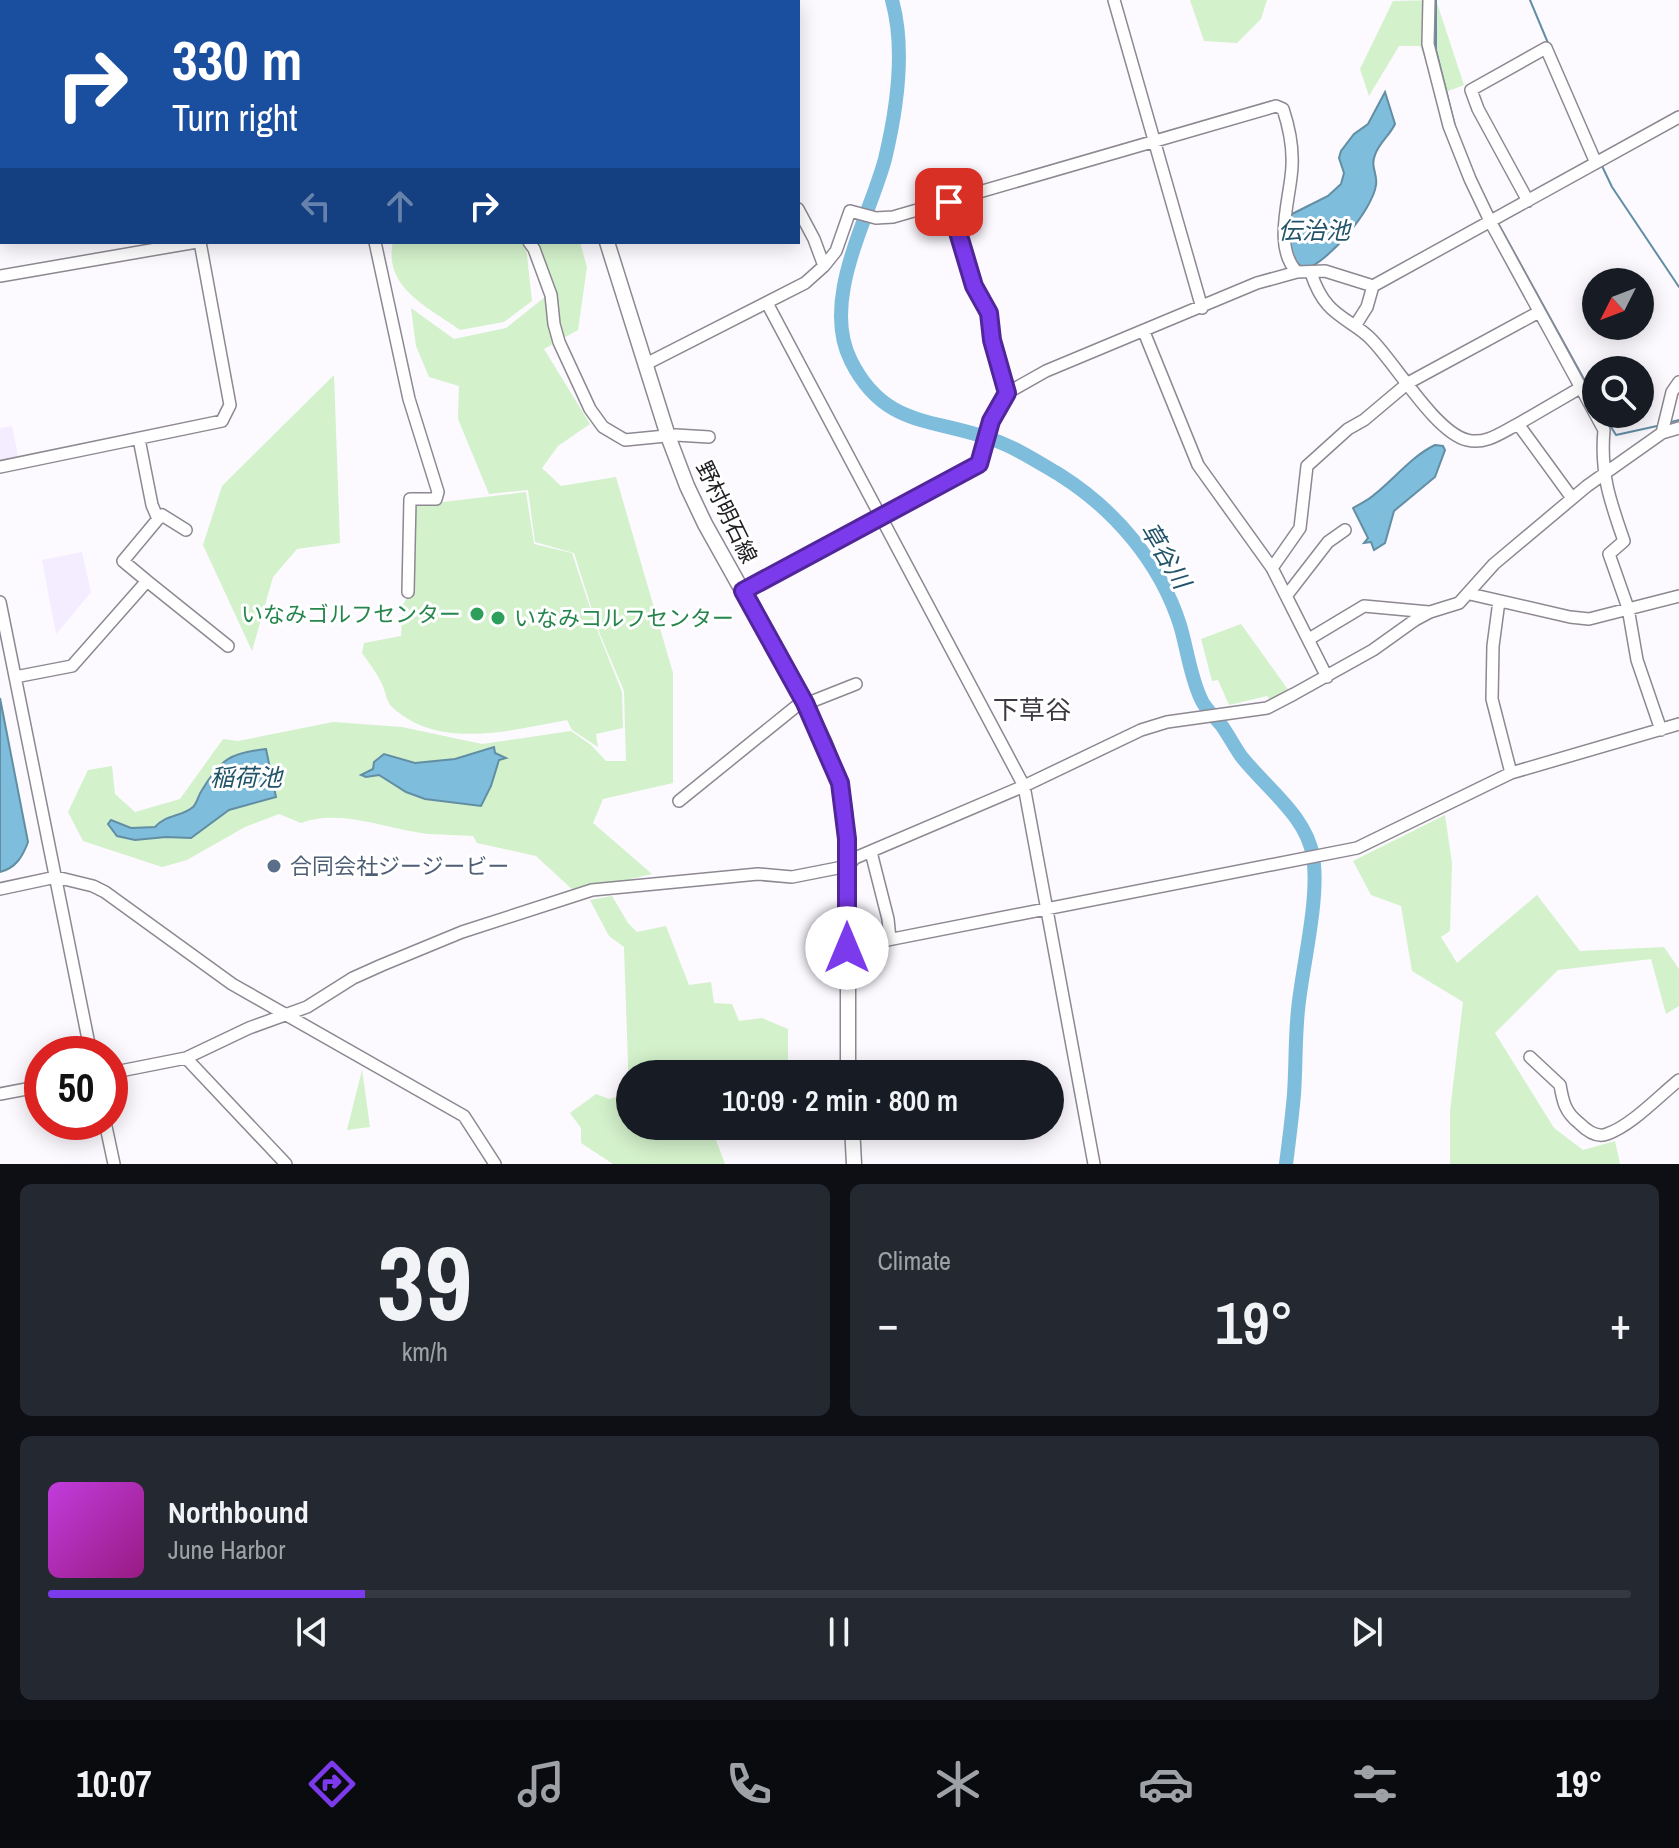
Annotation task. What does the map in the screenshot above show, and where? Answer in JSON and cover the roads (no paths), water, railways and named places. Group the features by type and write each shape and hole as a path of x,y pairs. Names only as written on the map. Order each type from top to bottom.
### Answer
{"main road":[{"name":"野村明石線","path":"608,244 668,436 687,486 805,703 840,783 848,866 848,1060"},
{"path":"853,1140 854,1164"}],"street":[{"path":"1114,0 1202,308"},
{"path":"1429,0 1428,44 1449,126 1491,223 1604,430 1604,472 1624,541 1609,554 1628,608 1637,660 1661,730"},
{"path":"1528,201 1478,109 1471,90 1546,48 1596,163"},
{"path":"646,364 805,283 836,251 850,211 876,218 893,217 1276,106 1283,109 1289,127 1293,163 1287,201 1286,246 1290,264 1297,272"},
{"path":"743,591 979,464 991,421 1007,393 1046,371 1257,283 1297,272 1325,271 1373,286 1679,117"},
{"path":"949,202 974,286 989,313 992,340 1007,393"},
{"path":"800,213 824,266"},
{"path":"0,276 186,244"},
{"path":"0,467 222,421 230,405 198,244"},
{"path":"375,244 409,399 438,492 436,499 410,499 408,592"},
{"path":"530,244 551,295 559,342 590,409 603,427 625,440 668,436 709,437"},
{"path":"1311,273 1317,290 1328,306 1370,338 1441,424 1457,437 1485,441 1580,388"},
{"path":"1355,326 1367,307 1373,286"},
{"path":"767,303 1024,786 1094,1164"},
{"path":"1272,568 1300,528 1307,466 1348,429 1364,420 1408,383 1539,312"},
{"path":"1144,332 1198,465 1272,568 1327,677"},
{"path":"1662,433 1672,392 1679,382"},
{"path":"1518,424 1572,498"},
{"path":"128,1069 186,1058 249,1028 307,1007 353,978 462,932 592,890 758,874 792,877 848,866 855,858 1024,786 1141,730 1167,722 1267,708 1373,650 1430,612 1459,603 1494,564 1604,472 1662,433 1679,428"},
{"path":"139,439 152,505 158,519"},
{"path":"186,530 162,515 123,561 228,646"},
{"path":"1287,595 1328,542 1345,530"},
{"path":"15,677 72,666 147,581"},
{"path":"1470,594 1589,619 1679,596"},
{"path":"1499,601 1493,646 1492,699 1511,773"},
{"path":"0,602 87,1036"},
{"path":"1309,639 1364,606 1430,612"},
{"path":"679,801 799,704 856,684"},
{"path":"847,948 1357,848 1511,773 1679,724"},
{"path":"871,852 890,939"},
{"path":"0,889 56,877 105,892 232,984 464,1116 495,1164"},
{"path":"1530,1057 1560,1085 1562,1102 1568,1114 1587,1131 1598,1135 1607,1134 1632,1119 1679,1080"},
{"path":"186,1058 286,1164"},
{"path":"0,1094 24,1089"},
{"path":"109,1140 114,1164"}],"water":[{"name":"伝治池","path":"1385,92 1395,124 1375,155 1373,195 1358,221 1337,246 1315,265 1305,269 1291,252 1290,215 1328,196 1341,184 1344,173 1339,158 1341,151 1354,134 1368,124"},
{"path":"1435,445 1443,446 1445,450 1435,477 1394,511 1385,543 1374,550 1371,542 1364,543 1368,538 1353,508 1373,496 1411,461"},
{"path":"0,698 28,842 18,861 0,872"},
{"path":"494,747 495,753 506,758 499,760 481,806 425,799 406,792 379,775 361,775 373,769 374,762 384,754 415,763 455,759"},
{"name":"稲荷池","path":"266,749 276,797 229,810 191,838 135,840 117,836 108,824 111,820 131,828 155,827 193,807 209,780 228,759"}],"waterway":[{"name":"草谷川","path":"892,0 899,59 893,120 878,182 850,260 841,312 843,337 851,361 878,398 894,409 1018,450 1080,489 1116,521 1147,559 1171,602 1203,703 1241,756 1303,828 1315,874 1298,1010 1294,1094 1286,1164"},
{"path":"1436,0 1436,50 1456,130"},
{"path":"1530,0 1548,43"},
{"path":"1602,166 1612,187 1679,287"},
{"path":"1498,223 1582,376"},
{"path":"1671,422 1679,420"},
{"path":"1612,428 1616,435 1648,428"}],"place":[{"name":"いなみゴルフセンター","path":"477,614"},
{"name":"いなみコルフセンター","path":"498,618"},
{"name":"合同会社ジージービー","path":"274,866"}],"district":[{"name":"下草谷","path":"1032,709"}]}
